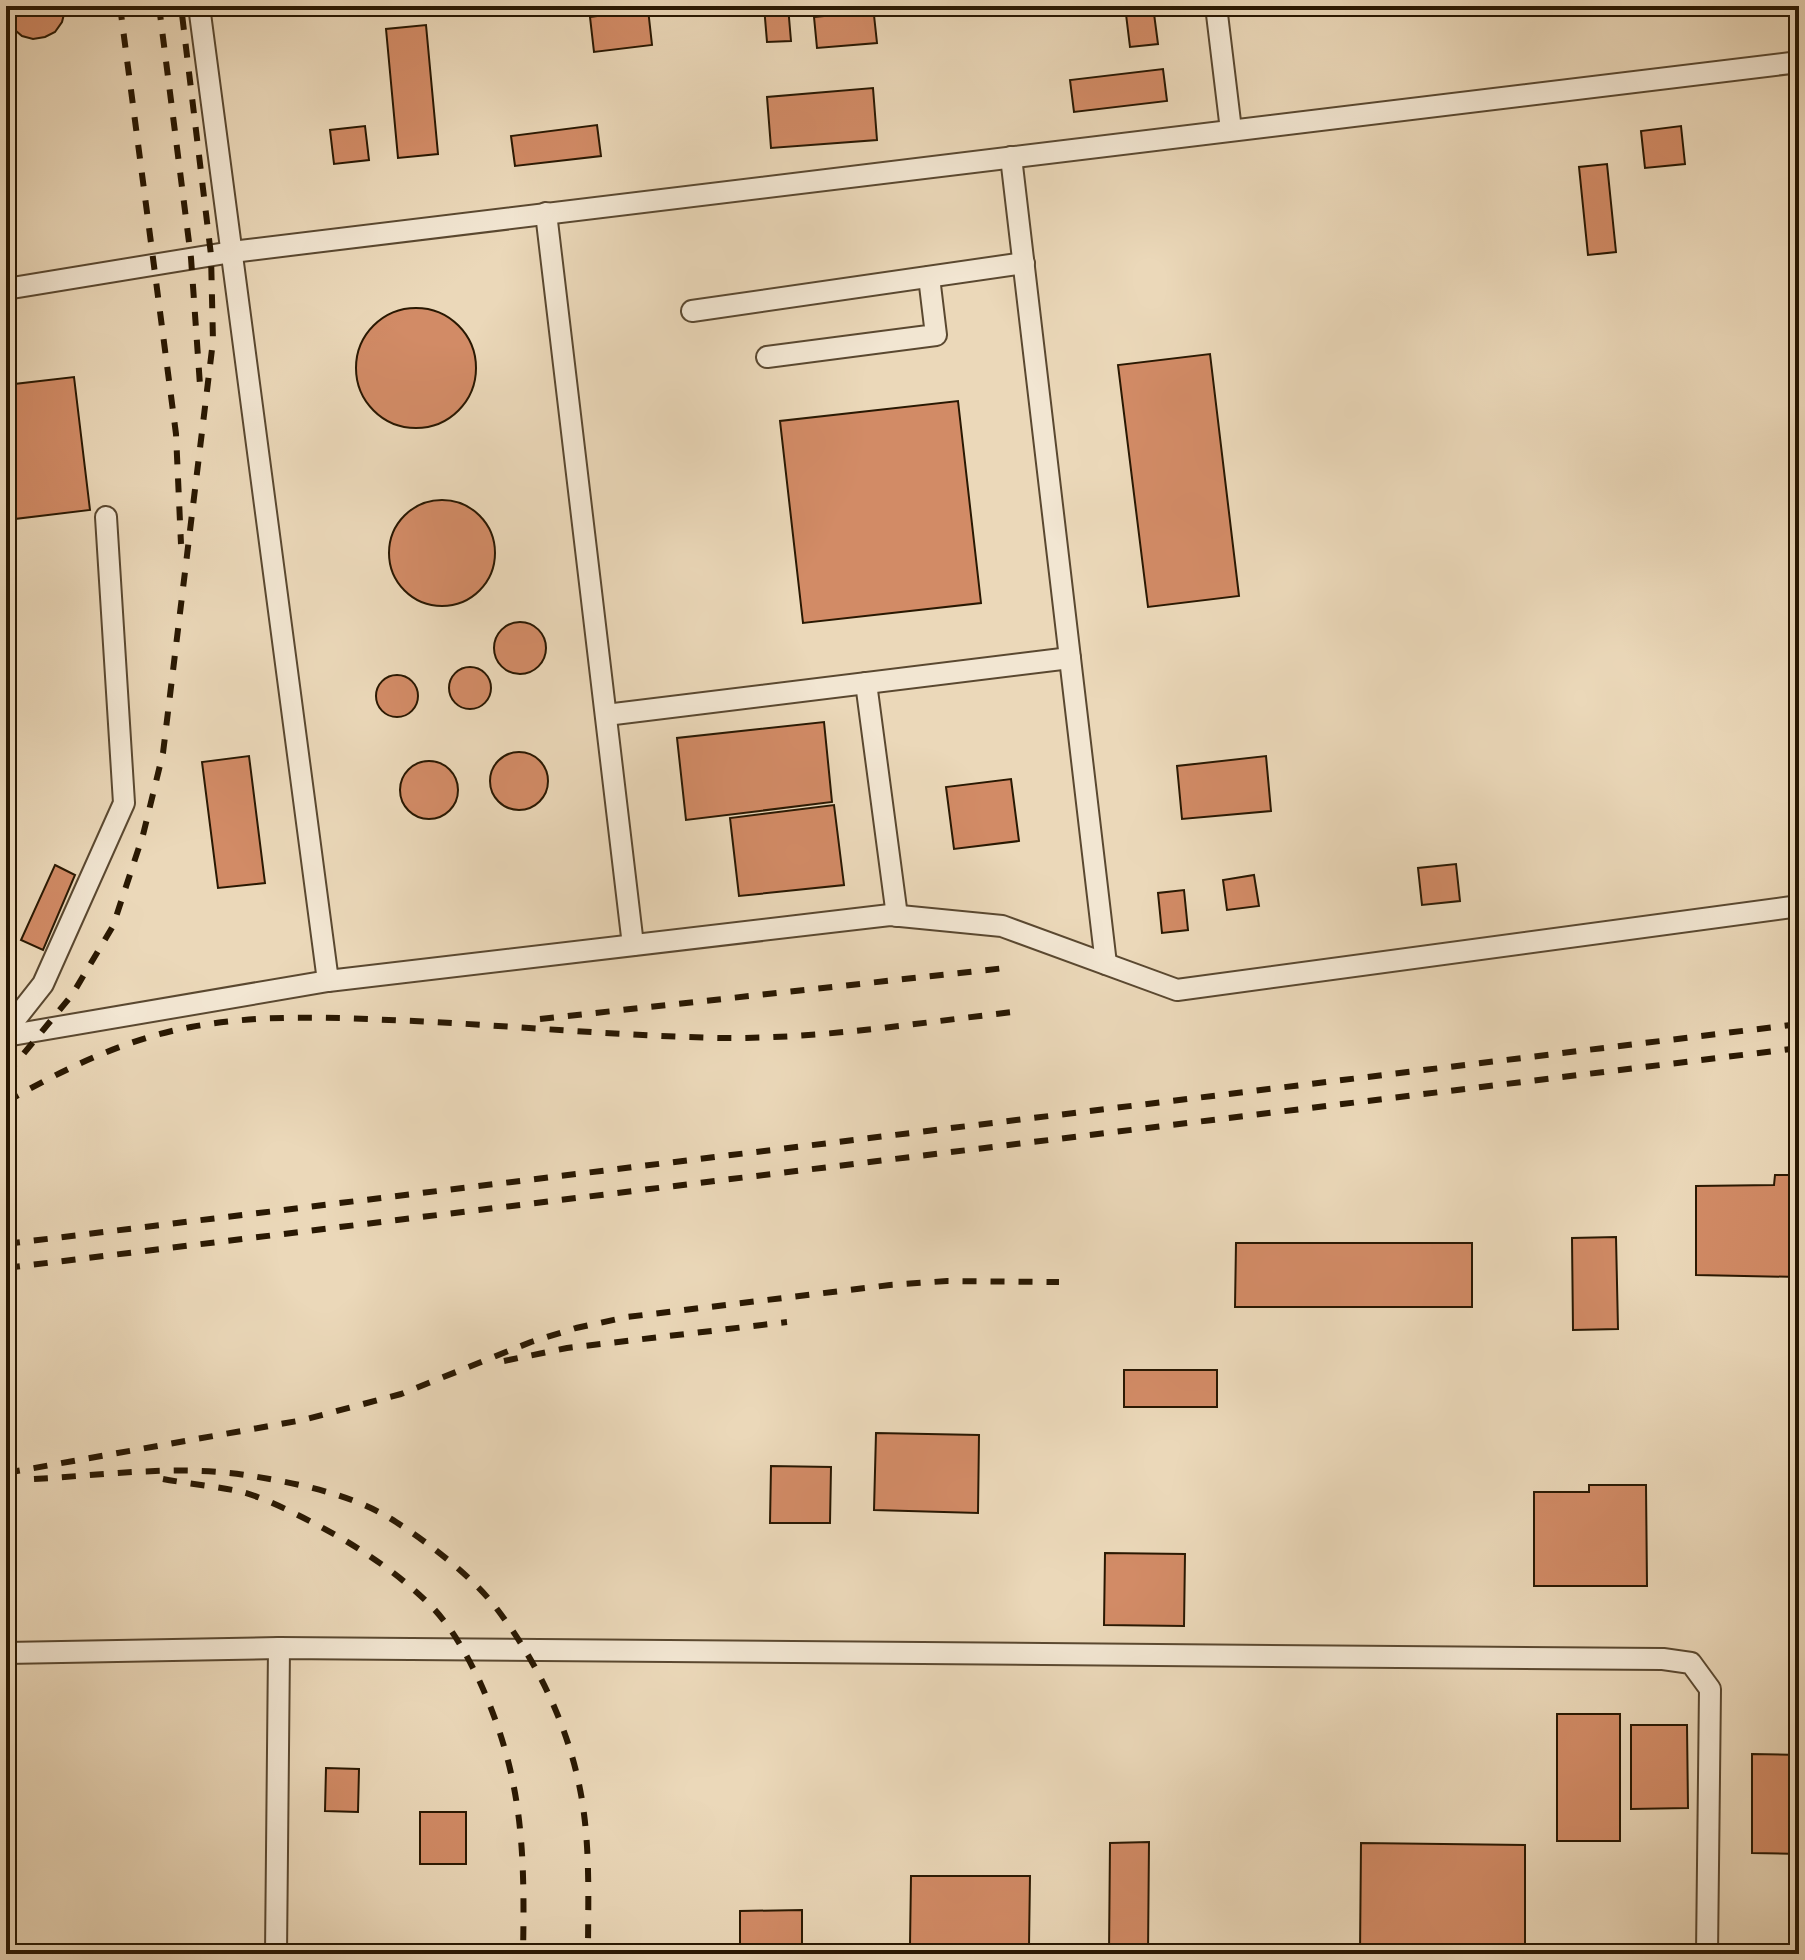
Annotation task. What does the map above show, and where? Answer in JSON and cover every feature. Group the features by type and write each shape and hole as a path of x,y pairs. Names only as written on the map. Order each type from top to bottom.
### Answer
{"lane":[{"path":"199,6 328,981"},
{"path":"1216,6 1231,130"},
{"path":"6,289 232,252 1799,62"},
{"path":"1011,157 1106,964"},
{"path":"546,213 633,945"},
{"path":"692,311 1024,263"},
{"path":"767,357 936,335 929,277"},
{"path":"6,1034 43,984 124,803 106,517"},
{"path":"606,715 1070,658"},
{"path":"866,683 897,916"},
{"path":"6,1034 328,981 897,916 1002,926 1177,990 1799,906"},
{"path":"276,1954 279,1648"},
{"path":"6,1653 279,1648 1663,1659 1691,1663 1710,1689 1707,1954"}],"building":[{"path":"6,6 65,6 65,10 55,32 33,39 22,36 9,25"},
{"path":"764,6 788,6 791,41 767,42"},
{"path":"822,6 873,6 877,43 817,48 814,17 823,16"},
{"path":"1125,6 1153,6 1158,44 1130,47"},
{"path":"648,9 652,45 594,52 590,17"},
{"path":"426,25 438,154 398,158 386,29"},
{"path":"1163,69 1167,101 1074,112 1070,80"},
{"path":"873,88 877,140 771,148 767,97"},
{"path":"597,125 601,156 515,166 511,136"},
{"path":"365,126 369,160 334,164 330,130"},
{"path":"1681,126 1685,164 1645,168 1641,131"},
{"path":"1607,164 1616,252 1588,255 1579,167"},
{"path":"416,308 439,313 458,326 471,345 476,368 471,391 458,410 439,423 416,428 393,423 374,410 361,391 356,368 361,345 374,326 393,313"},
{"path":"1210,354 1239,596 1148,607 1118,365"},
{"path":"74,377 90,510 6,520 6,385"},
{"path":"958,401 981,603 803,623 780,421"},
{"path":"442,500 462,504 479,516 491,533 495,553 491,573 479,590 462,602 442,606 422,602 405,590 393,573 389,553 393,533 405,516 422,504"},
{"path":"520,622 539,629 546,648 539,667 520,674 501,667 494,648 501,629"},
{"path":"470,667 485,673 491,688 485,703 470,709 455,703 449,688 455,673"},
{"path":"397,675 412,681 418,696 412,711 397,717 382,711 376,696 382,681"},
{"path":"824,722 832,802 686,820 677,738"},
{"path":"519,752 540,760 548,781 540,802 519,810 498,802 490,781 498,760"},
{"path":"249,756 265,883 218,888 202,762"},
{"path":"1266,756 1271,811 1182,819 1177,766"},
{"path":"429,761 450,769 458,790 450,811 429,819 408,811 400,790 408,769"},
{"path":"1011,779 1019,841 954,849 946,787"},
{"path":"834,805 844,885 739,896 730,818"},
{"path":"1456,864 1460,901 1422,905 1418,868"},
{"path":"55,865 75,875 43,950 21,940"},
{"path":"1254,875 1259,906 1227,910 1223,880"},
{"path":"1184,890 1188,930 1162,933 1158,893"},
{"path":"1775,1175 1799,1175 1799,1277 1696,1275 1696,1186 1774,1185"},
{"path":"1616,1237 1618,1329 1573,1330 1572,1238"},
{"path":"1236,1243 1472,1243 1472,1307 1235,1307"},
{"path":"1124,1370 1217,1370 1217,1407 1124,1407"},
{"path":"1799,1380 1799,1625 1797,1625"},
{"path":"876,1433 979,1435 978,1513 874,1510"},
{"path":"771,1466 831,1467 830,1523 770,1523"},
{"path":"1589,1485 1646,1485 1647,1586 1534,1586 1534,1492 1589,1492"},
{"path":"1105,1553 1185,1554 1184,1626 1104,1625"},
{"path":"1557,1714 1620,1714 1620,1841 1557,1841"},
{"path":"1631,1725 1687,1725 1688,1808 1631,1809"},
{"path":"1752,1754 1799,1755 1799,1854 1752,1853"},
{"path":"326,1768 359,1769 358,1812 325,1811"},
{"path":"420,1812 466,1812 466,1864 420,1864"},
{"path":"1149,1842 1148,1954 1109,1954 1110,1843"},
{"path":"1361,1843 1525,1845 1525,1954 1360,1954"},
{"path":"911,1876 1030,1876 1029,1946 910,1945"},
{"path":"802,1910 802,1944 740,1945 740,1911"}],"railway":[{"path":"120,6 176,434 181,544"},
{"path":"159,6 191,258 200,385"},
{"path":"6,1075 72,995 113,926 143,835 163,753 213,341 211,255 181,6"},
{"path":"540,1019 1005,968"},
{"path":"6,1102 73,1067 142,1039 191,1027 247,1020 358,1019 759,1038 832,1033 1013,1012"},
{"path":"6,1244 1799,1024"},
{"path":"6,1268 1799,1048"},
{"path":"6,1473 303,1420 401,1394 531,1342 627,1317 890,1285 947,1281 1059,1282"},
{"path":"504,1361 567,1348 787,1322"},
{"path":"34,1479 198,1471 289,1483 327,1492 380,1513 450,1562 487,1597 513,1632 542,1681 564,1733 580,1787 586,1831 588,1954"},
{"path":"163,1479 242,1492 309,1521 356,1547 397,1576 425,1600 449,1627 474,1669 494,1715 513,1781 522,1847 523,1954"}]}
